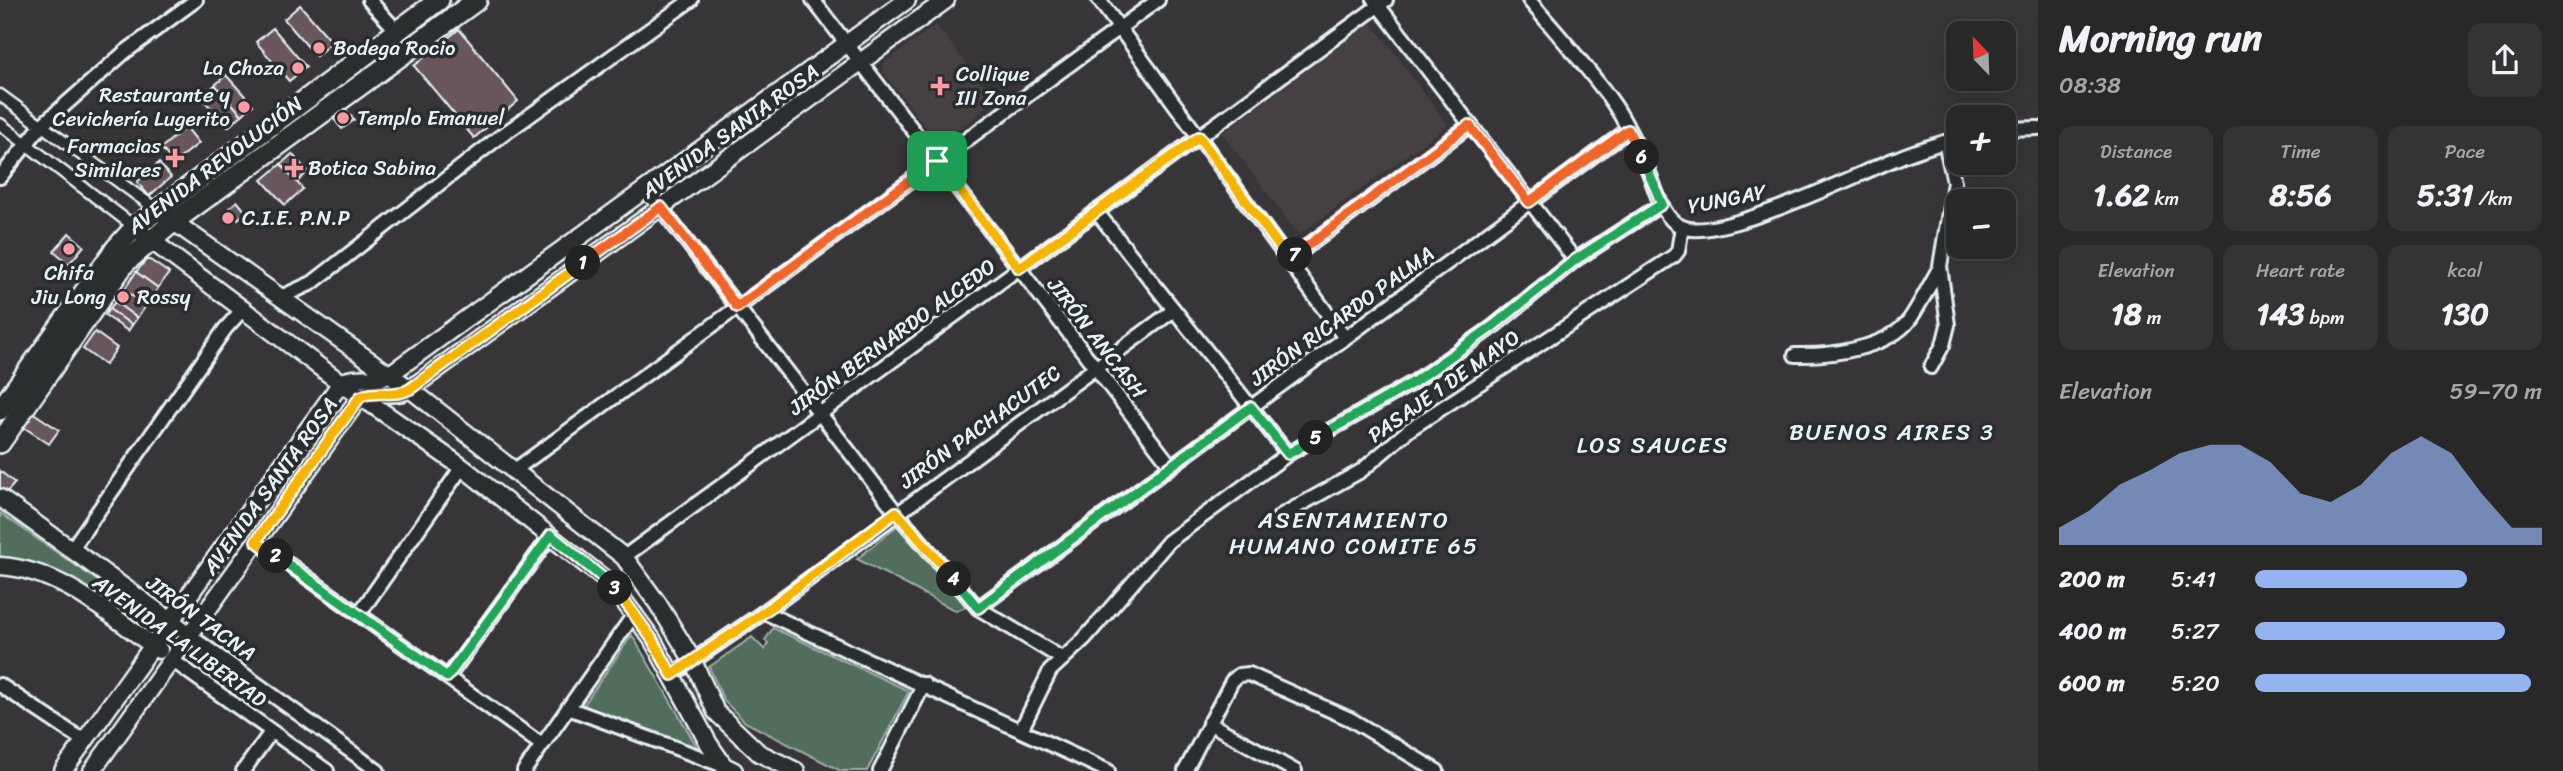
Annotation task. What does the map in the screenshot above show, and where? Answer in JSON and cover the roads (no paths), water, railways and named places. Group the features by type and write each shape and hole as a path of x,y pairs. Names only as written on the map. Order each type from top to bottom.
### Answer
{"main road":[{"name":"AVENIDA REVOLUCIÓN","path":"0,410 116,248 135,227 439,0"},
{"name":"AVENIDA REVOLUCIÓN","path":"0,443 125,263 173,222 477,0"}],"street":[{"path":"0,177 42,125 125,52 196,0"},
{"path":"369,0 396,30"},
{"path":"281,297 312,282 497,139 691,0"},
{"name":"JIRÓN ANCASH","path":"813,0 1171,466"},
{"name":"AVENIDA SANTA ROSA","path":"63,771 341,383 349,378 381,379 390,374 907,0"},
{"name":"AVENIDA SANTA ROSA","path":"92,771 360,397 368,393 400,394 410,389 946,0"},
{"path":"1099,0 1345,338"},
{"path":"512,472 1158,0"},
{"name":"YUNGAY","path":"1529,0 1614,104 1648,169 1669,217 1682,227 1695,229 1751,218 1838,186 1898,158 1945,142"},
{"path":"1379,2 1469,125 1575,260"},
{"name":"JIRÓN BERNARDO ALCEDO","path":"624,556 1199,137 1379,2"},
{"path":"0,95 173,222 390,374 512,472 624,556 659,604 693,661 716,712 738,736 759,752 796,771"},
{"path":"0,124 341,383 462,467 612,585 635,613 709,744 729,769"},
{"path":"1289,260 1469,125"},
{"path":"2016,129 2038,128"},
{"name":"JIRÓN RICARDO PALMA","path":"978,608 1628,130"},
{"path":"1931,367 1948,325 1940,266 1954,182 1945,142"},
{"path":"646,189 896,512 978,608 1062,659"},
{"path":"1021,730 1049,671 1084,639 1169,541 1288,454 1414,382 1493,326 1575,260 1662,204"},
{"path":"1097,211 1288,454"},
{"name":"PASAJE 1 DE MAYO","path":"1280,516 1361,471 1410,429 1674,256 1678,251 1682,227"},
{"path":"1795,355 1841,353 1900,329 1910,320 1940,266"},
{"path":"71,550 225,329 243,309"},
{"name":"JIRÓN PACHACUTEC","path":"672,675 764,612 896,512 1174,310"},
{"path":"359,614 462,467"},
{"name":"JIRÓN TACNA","path":"0,498 378,771"},
{"path":"447,677 551,535"},
{"path":"256,541 542,745"},
{"name":"AVENIDA LA LIBERTAD","path":"0,566 65,584 327,771"},
{"path":"764,612 1108,771"},
{"path":"524,771 635,613"},
{"path":"1185,771 1232,681 1239,675 1249,674 1350,719 1437,771"},
{"path":"880,771 924,684"},
{"path":"0,685 84,741"},
{"path":"568,708 729,769"},
{"path":"1209,723 1295,771"},
{"path":"243,771 271,732"}],"place":[{"name":"Bodega Rocio","path":"319,48"},
{"name":"La Choza","path":"298,68"},
{"name":"Collique III Zona","path":"940,86"},
{"name":"Restaurante y Cevichería Lugerito","path":"244,107"},
{"name":"Templo Emanuel","path":"343,118"},
{"name":"Farmacias Similares","path":"175,158"},
{"name":"Botica Sabina","path":"294,168"},
{"name":"C.I.E. P.N.P","path":"228,218"},
{"name":"Chifa Jiu Long","path":"69,249"},
{"name":"Rossy","path":"123,297"}],"district":[{"name":"BUENOS AIRES 3","path":"1892,432"},
{"name":"LOS SAUCES","path":"1653,445"},
{"name":"ASENTAMIENTO HUMANO COMITE 65","path":"1354,533"}]}
